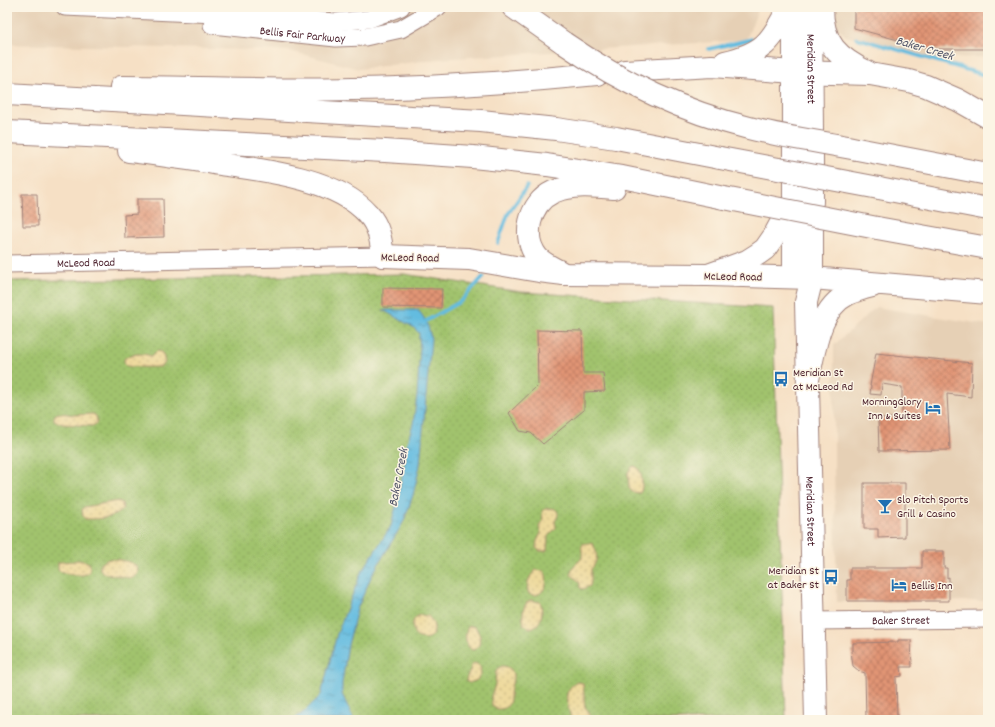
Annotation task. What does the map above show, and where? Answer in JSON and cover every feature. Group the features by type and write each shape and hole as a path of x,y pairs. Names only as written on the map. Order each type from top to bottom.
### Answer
{"main road":[{"path":"513,7 564,44 596,64 631,84 690,110 750,128 988,174"},
{"path":"712,66 741,58 761,48 770,40 777,30 789,7"},
{"name":"Meridian Street","path":"794,7 803,72"},
{"name":"Meridian Street","path":"802,168 803,72 811,7"},
{"path":"822,7 822,14 828,39 833,47 845,60 870,74"},
{"path":"625,71 712,66 803,72 870,74 926,86 958,100 988,117"},
{"path":"7,86 350,90 445,86 597,74"},
{"path":"7,94 481,120 616,138 988,209"},
{"path":"7,132 385,151 547,164 615,175 877,228 988,248"},
{"path":"7,137 142,152 258,170 308,180 327,187 344,196 358,204 368,213 379,232 383,256"},
{"path":"564,274 538,258 533,250 529,238 529,227 536,207 543,199 552,193 564,188 585,186 724,198"},
{"name":"Meridian Street","path":"708,275 748,261 765,249 774,236 796,226 806,302 816,720"},
{"name":"McLeod Road","path":"383,256 469,259 564,274 803,277 988,293"},
{"path":"808,379 820,330 825,318 832,308 847,294 882,283"}],"street":[{"name":"Bellis Fair Parkway","path":"65,7 161,13 258,16 335,22 369,18 401,7"},
{"name":"Bellis Fair Parkway","path":"161,13 209,25 336,38 365,37 401,29 438,7"},
{"name":"McLeod Road","path":"7,264 383,256"},
{"name":"Baker Street","path":"813,621 988,619"}],"shaded area":[{"path":"7,7 759,7 746,40 438,59 359,69 290,51 7,44"},
{"path":"831,7 988,7 988,57 923,58 846,36 836,26"},
{"path":"876,307 988,325 988,601 837,602 834,465 834,345"}],"green space":[{"path":"404,274 521,292 773,308 786,720 7,720 7,281"}],"sand":[{"path":"157,351 163,354 165,363 160,367 136,367 125,365 124,359 126,357 141,354 151,356"},
{"path":"60,413 75,415 93,414 96,416 97,421 96,424 92,426 62,424 54,420 56,414"},
{"path":"633,466 639,469 641,475 642,487 640,493 632,492 629,488 628,472"},
{"path":"118,501 122,503 123,509 111,517 85,519 83,516 82,510 84,507"},
{"path":"549,508 555,509 558,512 558,516 555,521 556,528 548,536 547,550 540,551 536,548 537,541 541,533 539,526 543,520 543,510"},
{"path":"583,544 593,544 596,551 596,557 595,563 591,569 590,586 583,589 580,588 579,582 572,576 571,572 582,558"},
{"path":"110,559 134,564 137,566 138,573 133,578 129,578 103,573 100,569 100,564"},
{"path":"77,560 89,563 89,573 74,575 59,571 58,563"},
{"path":"536,570 544,571 547,580 542,592 534,595 529,594 527,587 531,575"},
{"path":"530,600 540,602 542,614 539,622 534,627 530,628 524,625 523,614 525,605"},
{"path":"420,615 428,616 433,624 433,633 428,638 423,639 417,637 414,631 412,625 414,619"},
{"path":"472,626 476,628 480,636 479,645 476,649 472,650 468,646 466,633 468,627"},
{"path":"475,663 480,666 481,674 477,680 469,683 466,679 471,665"},
{"path":"502,666 507,667 512,671 513,677 508,705 506,708 497,709 492,706 491,696 495,685 497,669"},
{"path":"576,682 583,683 585,707 589,712 589,720 571,720 567,704 567,695 571,686"}],"water":[{"path":"383,310 418,310 427,323 431,339 420,465 413,495 404,521 372,575 357,609 348,645 342,683 342,694 354,720 293,720 304,712 321,695 337,634 361,573 391,526 398,498 405,461 405,449 413,424 417,396 420,348 419,333 413,327"}],"building":[{"path":"854,7 988,7 988,49 931,49 854,28"},
{"path":"22,194 37,194 38,226 23,226"},
{"path":"137,199 163,199 164,237 125,238 124,215 137,214"},
{"path":"383,288 442,289 441,308 383,307"},
{"path":"537,330 582,331 583,373 603,373 605,391 584,392 584,410 543,444 531,433 520,431 509,413 538,385"},
{"name":"MorningGlory Inn & Suites","path":"876,353 972,363 971,397 947,394 950,450 879,451 878,418 902,418 902,387 882,384 881,395 870,394"},
{"name":"Slo Pitch Sports Grill & Casino","path":"864,483 905,483 905,537 878,538 878,529 864,529"},
{"name":"Bellis Inn","path":"922,551 944,551 944,568 947,568 947,578 949,577 949,601 847,601 847,580 850,580 850,568 922,568"},
{"path":"898,640 911,640 912,667 901,667 902,676 896,677 897,719 866,719 865,673 859,671 853,666 851,651 853,651 853,643 898,642"}],"waterway":[{"name":"Baker Creek","path":"857,38 988,76"},
{"name":"Baker Creek","path":"709,49 752,39"},
{"name":"Baker Creek","path":"498,243 508,214 527,186"},
{"name":"Baker Creek","path":"424,324 426,321 461,301 483,277"}],"place":[{"name":"Meridian St at McLeod Rd","path":"781,379"},
{"name":"MorningGlory Inn & Suites","path":"933,408"},
{"name":"Slo Pitch Sports Grill & Casino","path":"885,506"},
{"name":"Meridian St at Baker St","path":"831,577"},
{"name":"Bellis Inn","path":"899,585"}]}
